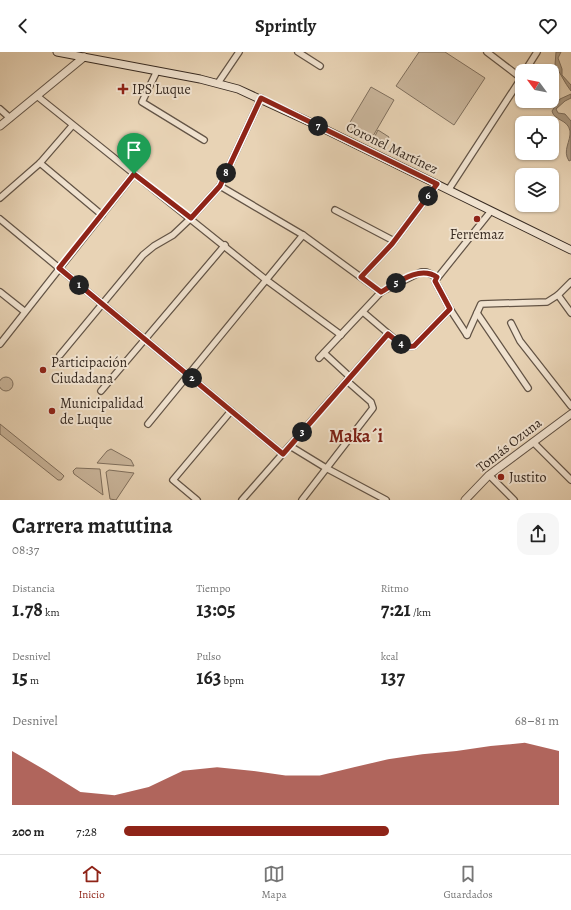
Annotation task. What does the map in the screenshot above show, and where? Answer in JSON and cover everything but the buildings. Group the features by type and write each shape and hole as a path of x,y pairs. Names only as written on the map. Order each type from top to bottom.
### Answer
{"main road":[{"name":"Coronel Martínez","path":"57,52 218,83 261,98 571,250"},
{"path":"0,126 88,57"},
{"name":"Tomás Ozuna","path":"465,500 489,476 571,414"}],"street":[{"path":"218,83 239,52"},
{"path":"300,52 320,66"},
{"path":"487,52 515,72"},
{"path":"529,64 537,52"},
{"path":"157,71 142,102 204,140"},
{"path":"449,189 515,88"},
{"path":"37,96 72,126 191,218 265,279 341,335"},
{"path":"60,355 143,255 154,246 173,236 220,186 261,98"},
{"path":"0,109 10,118"},
{"path":"0,198 40,163 72,126"},
{"path":"40,163 102,215"},
{"path":"0,344 24,311 134,174"},
{"path":"361,277 394,241 437,184"},
{"path":"220,186 303,235 381,292"},
{"path":"335,210 394,241"},
{"path":"491,212 435,281 450,309 467,335 476,313 480,305 483,303 547,302 558,295 571,282"},
{"path":"0,219 283,454"},
{"path":"148,424 265,279 303,235"},
{"path":"102,391 224,245"},
{"path":"319,358 381,292 420,272 426,272 437,277"},
{"path":"0,292 24,311"},
{"path":"558,295 571,313"},
{"path":"363,312 404,347 414,346 450,309"},
{"path":"476,313 528,388"},
{"path":"511,323 520,341 571,406"},
{"path":"242,500 388,334"},
{"path":"302,500 373,408 371,402 324,354"},
{"path":"197,500 173,480 231,411"},
{"path":"534,442 571,480"},
{"path":"290,446 326,468 385,500"},
{"path":"489,476 514,500"}],"shaded area":[{"path":"419,52 445,52 485,78 454,125 396,86"},
{"path":"556,52 561,52 558,58 562,69 562,75 571,85 571,91 559,72 559,64 555,64"},
{"path":"371,87 394,100 369,143 346,129"},
{"path":"571,94 571,98 559,106 560,99"},
{"path":"554,108 557,108 556,109 558,113 565,114 571,121 571,160 569,161 566,153 570,135 569,127 559,119 559,116 554,116 552,111"},
{"path":"378,130 389,137 386,143 375,136"},
{"path":"3,377 9,377 13,381 13,387 9,391 3,391 -1,387 -1,381"},
{"path":"0,424 62,474 64,476 61,480 58,480 0,434"},
{"path":"111,449 131,460 134,466 97,463 107,451"},
{"path":"76,468 100,469 103,495 74,474 73,471"},
{"path":"109,470 134,473 116,500 110,499 106,472"}],"place":[{"name":"IPS Luque","path":"123,89"},
{"name":"Ferremaz","path":"477,219"},
{"name":"Participación Ciudadana","path":"43,370"},
{"name":"Municipalidad de Luque","path":"52,411"},
{"name":"Justito","path":"501,477"}],"district":[{"name":"Maka´i","path":"356,436"}],"route":[{"path":"261,98 437,184 392,244 361,277 381,292 420,272 432,274 437,277 435,281 450,309 414,346 410,348 404,347 388,334 283,454 59,268 134,174 191,218 220,186 261,98"}]}
